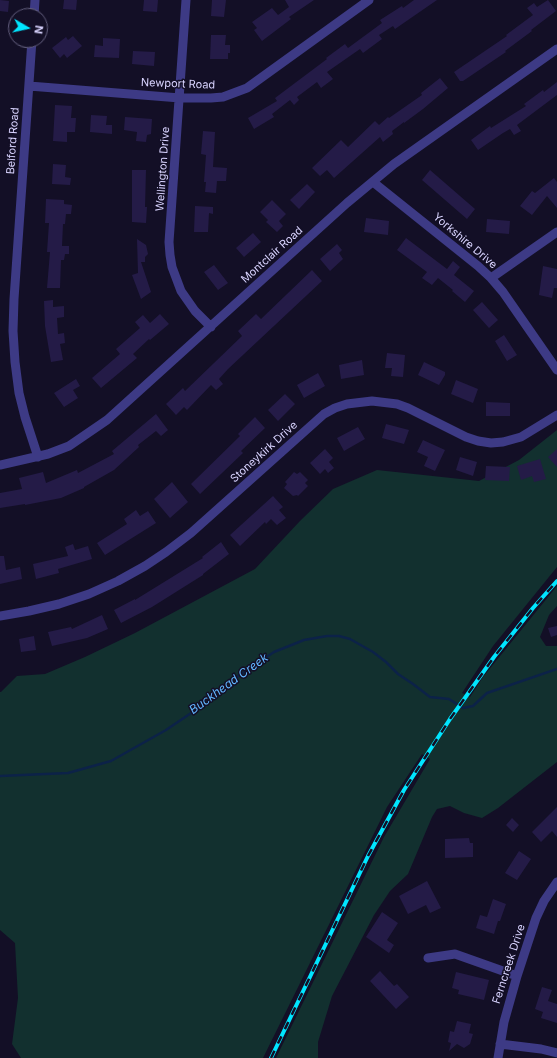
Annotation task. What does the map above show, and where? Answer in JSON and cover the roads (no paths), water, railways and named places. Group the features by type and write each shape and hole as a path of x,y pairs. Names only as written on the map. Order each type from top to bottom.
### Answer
{"street":[{"name":"Wellington Drive","path":"186,0 170,255 176,279 181,291 195,311 211,327"},
{"name":"Newport Road","path":"28,86 180,98 223,97 247,88 369,0"},
{"name":"Belford Road","path":"31,48 14,299 14,330 15,362 19,393 38,457"},
{"name":"Montclair Road","path":"0,465 38,457 69,446 107,420 347,203 394,164 557,49"},
{"name":"Yorkshire Drive","path":"373,182 491,278 503,292 557,370"},
{"path":"491,278 557,232"},
{"name":"Stoneykirk Drive","path":"0,616 29,612 89,594 118,581 145,566 191,533 324,414 341,406 372,401 397,404 466,437 491,442 503,442 521,437 557,415"},
{"name":"Ferncreek Drive","path":"498,1058 507,1008 536,918 544,901 557,882"},
{"path":"428,958 455,954 517,976"},
{"path":"500,1044 541,1049 557,1053"}],"waterway":[{"name":"Buckhead Creek","path":"0,776 68,773 111,761 166,730 206,703 225,685 274,652 304,640 327,636 339,636 350,639 373,652 398,674 430,697 449,699 463,708 473,706 487,693 557,669"}],"railway":[{"path":"271,1058 368,856 404,790 450,719 494,657 533,608 557,581"}]}
